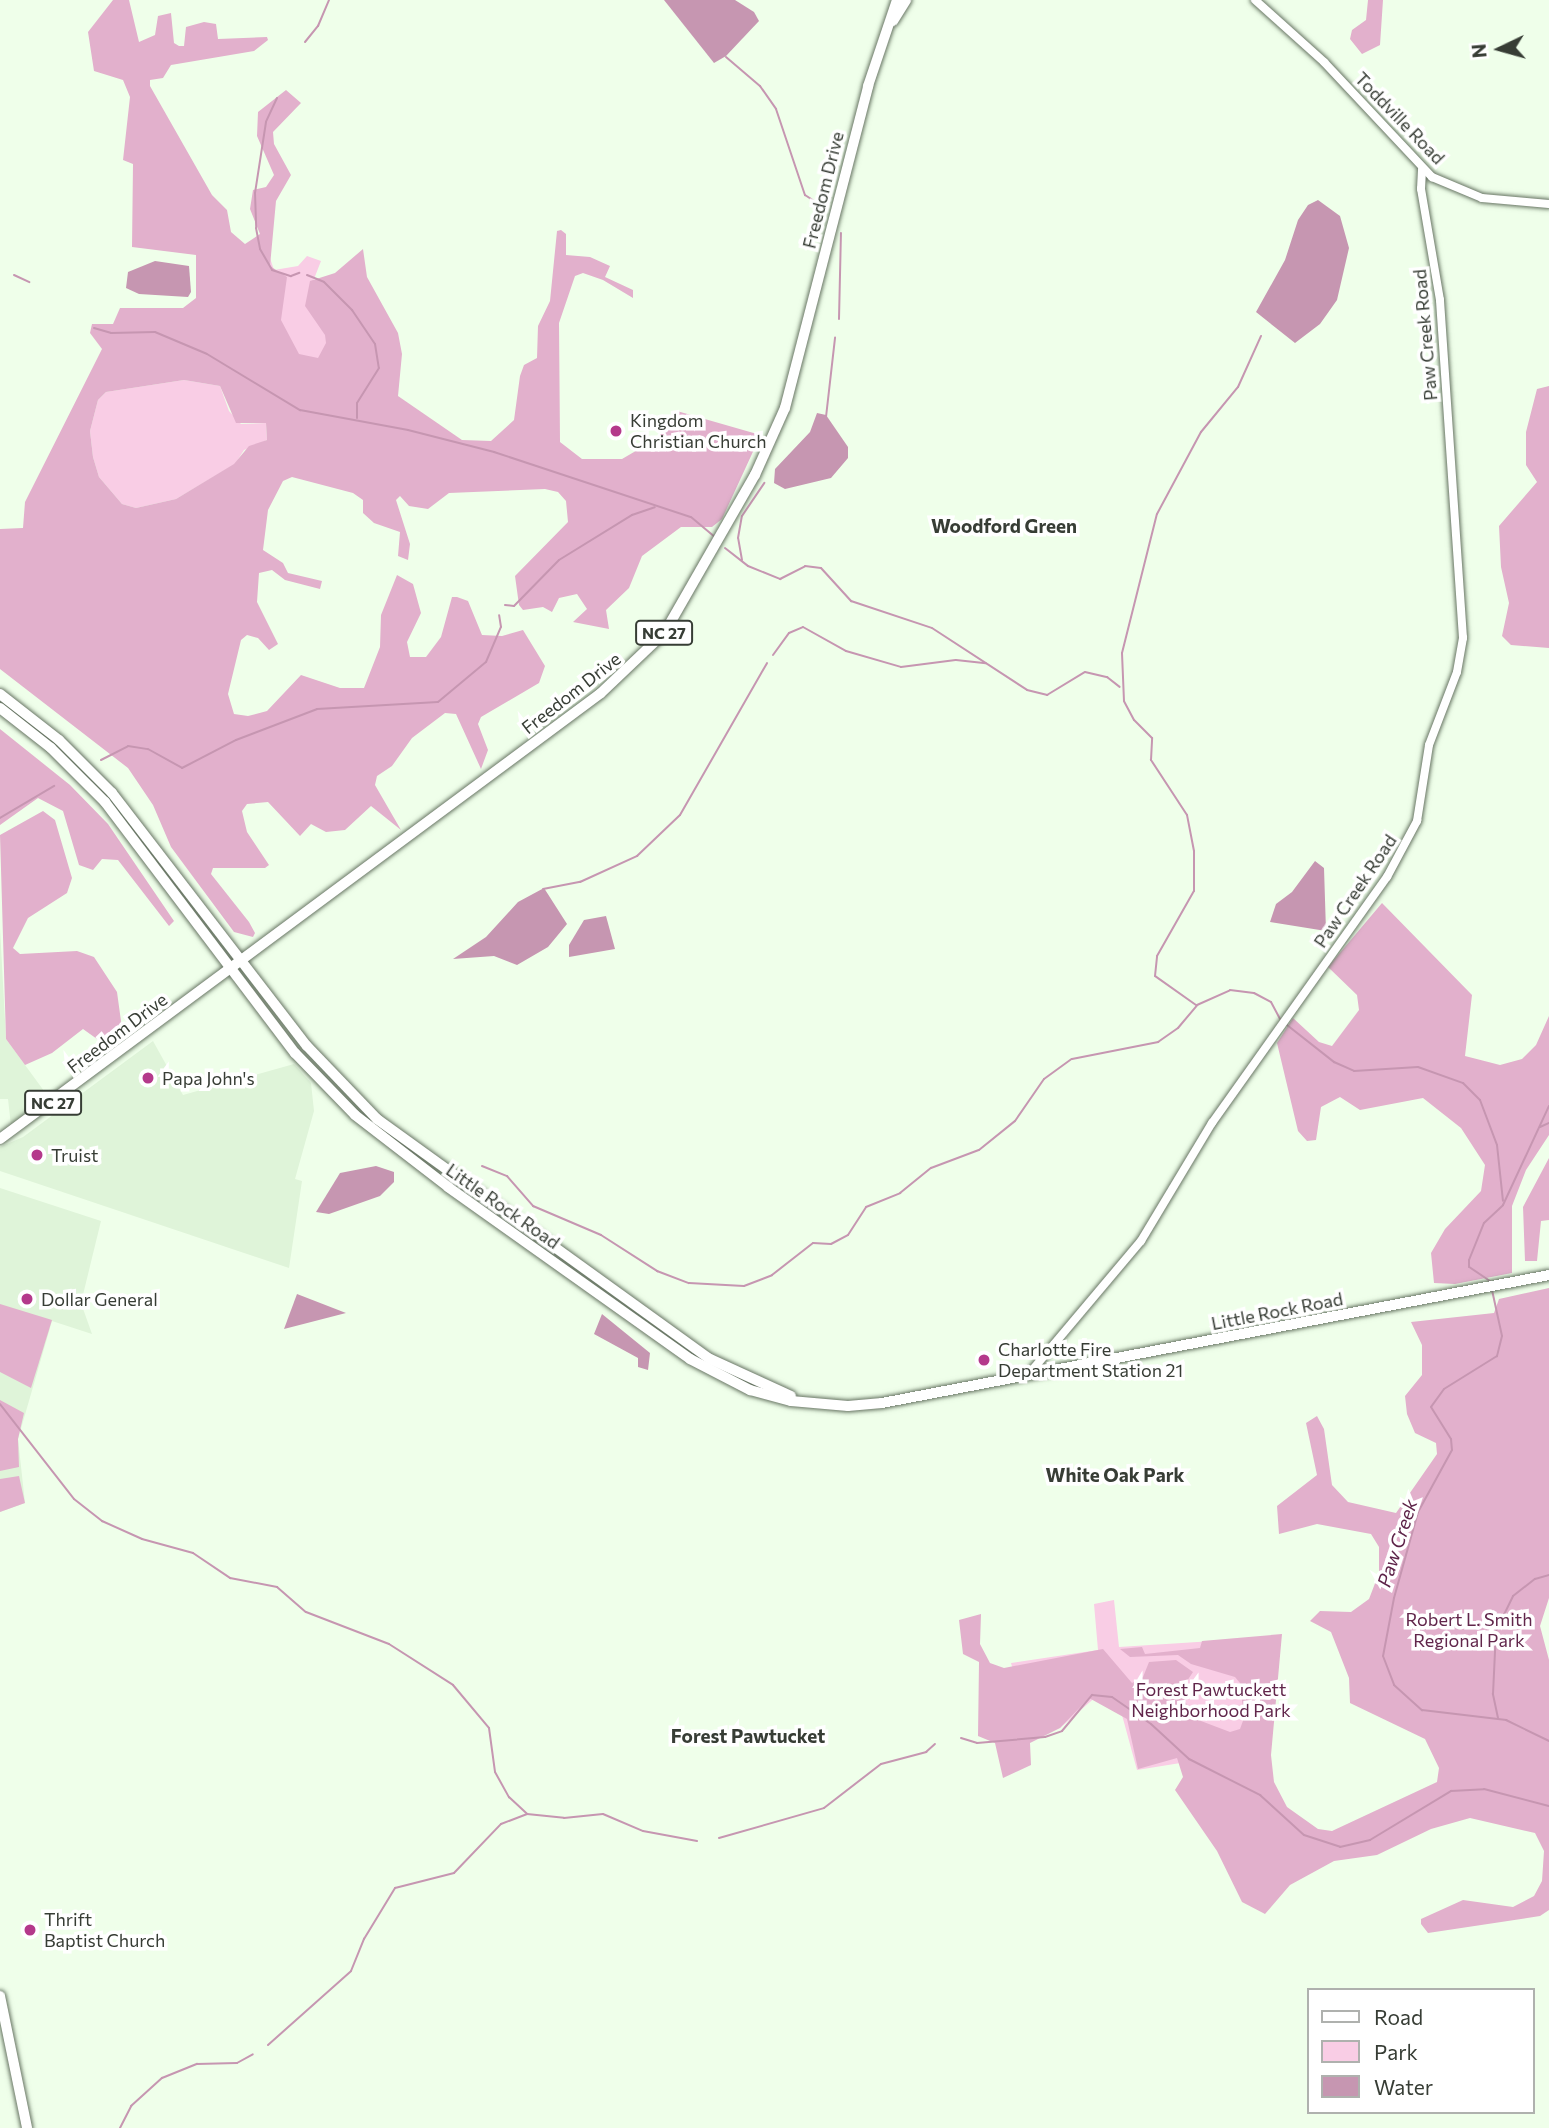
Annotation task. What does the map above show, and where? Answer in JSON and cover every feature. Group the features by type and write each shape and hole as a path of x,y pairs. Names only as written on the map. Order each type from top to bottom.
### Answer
{"main road":[{"name":"Freedom Drive","path":"0,1139 232,970 601,693 642,658 672,623 755,475 785,408 868,86 897,0"},
{"name":"Freedom Drive","path":"891,23 906,0"},
{"name":"Little Rock Road","path":"0,695 59,740 103,783 325,1068 409,1145 710,1359 748,1380 804,1402"},
{"name":"Little Rock Road","path":"0,708 88,783 302,1061 388,1143 709,1370 764,1395 804,1402 871,1405 1549,1275"},
{"path":"0,1996 27,2128"}],"street":[{"name":"Toddville Road","path":"1255,0 1324,62 1422,169 1445,185 1474,196 1549,204"},
{"name":"Paw Creek Road","path":"1028,1376 1141,1241 1200,1141 1287,1014 1387,877 1415,828 1432,737 1462,651 1440,300 1420,189 1422,169"}],"shaded area":[{"path":"0,928 6,1039 47,1095 11,1126 8,1099 0,1099"},
{"path":"153,1041 183,1095 294,1064 311,1083 314,1111 295,1179 302,1181 289,1268 0,1171 0,1147 23,1137"},
{"path":"0,1188 101,1221 81,1303 92,1334 52,1321 18,1439 25,1503 0,1512"}],"green space":[{"path":"113,0 129,0 139,42 155,35 158,16 171,13 174,43 179,46 184,46 186,27 204,22 216,24 218,39 267,37 268,40 254,51 171,65 163,78 150,80 150,86 212,195 227,210 231,232 245,244 260,234 250,209 253,190 266,187 274,175 257,136 258,112 286,90 301,103 273,132 274,144 291,175 276,201 270,266 287,277 281,320 299,354 318,358 326,343 325,335 305,306 310,281 335,273 363,249 367,277 398,333 402,354 398,396 462,440 491,441 514,420 524,365 537,358 538,326 550,301 557,231 561,230 566,234 566,255 590,257 610,266 605,277 633,290 633,298 603,280 583,273 575,276 559,323 560,442 582,459 622,459 658,438 677,411 757,434 757,443 722,519 712,527 681,527 642,556 629,588 606,610 609,629 573,622 587,609 577,594 559,598 552,612 543,607 523,610 519,605 515,576 568,522 566,501 558,492 545,489 449,493 428,509 409,506 400,496 396,500 410,544 408,560 398,556 400,532 374,523 363,513 363,500 353,493 292,477 283,481 268,510 263,550 283,563 288,573 322,581 320,589 285,580 272,570 259,573 257,602 278,644 269,650 258,638 247,635 241,640 228,694 234,714 248,716 267,711 301,675 340,688 364,688 380,647 381,615 397,575 413,584 421,613 407,642 410,657 426,657 441,637 452,597 457,597 468,601 482,635 502,636 523,630 545,666 539,683 481,717 478,724 488,750 481,769 456,714 445,713 412,738 392,766 377,776 375,785 401,830 371,806 345,830 326,832 311,824 300,836 268,802 247,804 242,811 247,832 269,865 265,868 213,868 211,874 249,922 255,933 253,937 234,932 171,847 153,805 128,768 0,669 0,529 23,528 25,502 102,349 90,333 92,324 113,324 120,308 183,308 196,298 196,255 132,247 133,164 123,160 130,97 123,80 94,71 88,32","holes":["184,380 220,386 236,423 266,423 267,440 249,446 234,464 176,499 136,508 122,504 99,477 93,457 90,431 98,400 106,392"]},
{"path":"1368,0 1383,0 1380,45 1362,54 1350,39 1352,30 1366,20"},
{"path":"269,255 274,270 298,266 307,256 321,261 307,297 332,337 326,359 303,366 258,283"},
{"path":"184,380 220,386 229,411 241,424 266,423 267,440 244,450 235,464 176,499 136,508 122,504 99,477 93,457 90,431 98,400 106,392"},
{"path":"1549,386 1549,648 1511,645 1502,636 1509,603 1501,567 1499,526 1537,482 1526,465 1526,432 1537,389"},
{"path":"0,729 70,785 108,824 174,921 169,926 118,860 102,859 93,870 79,865 63,811 38,798 0,825"},
{"path":"43,811 55,820 72,878 67,893 28,918 13,948 20,954 77,951 94,957 117,992 121,1021 119,1031 104,1044 83,1029 52,1053 25,1065 6,1039 0,835"},
{"path":"1382,903 1472,995 1465,1056 1500,1065 1522,1059 1536,1045 1549,1016 1549,1135 1526,1170 1512,1206 1512,1273 1455,1284 1434,1283 1431,1253 1445,1229 1481,1191 1485,1165 1461,1128 1423,1098 1360,1110 1340,1097 1321,1107 1316,1140 1307,1141 1298,1131 1277,1043 1293,1018 1319,1042 1332,1046 1359,1010 1357,995 1328,967"},
{"path":"1549,1158 1549,1220 1541,1221 1537,1261 1525,1261 1523,1207"},
{"name":"Robert L. Smith Regional Park","path":"1549,1288 1549,1598 1540,1626 1549,1660 1549,1910 1540,1916 1428,1933 1421,1924 1421,1919 1463,1900 1513,1907 1534,1896 1542,1881 1544,1851 1535,1833 1470,1818 1431,1829 1377,1855 1334,1861 1290,1885 1265,1914 1242,1902 1217,1851 1175,1790 1183,1777 1177,1758 1138,1769 1127,1719 1089,1698 1060,1728 1030,1743 1031,1765 1003,1778 995,1743 978,1736 979,1662 963,1654 959,1620 981,1614 980,1644 990,1663 1004,1668 1103,1649 1132,1683 1143,1677 1149,1662 1176,1660 1193,1672 1183,1687 1185,1702 1201,1721 1230,1732 1240,1729 1244,1718 1240,1683 1235,1677 1191,1664 1178,1655 1130,1657 1120,1649 1142,1647 1145,1654 1200,1648 1202,1641 1282,1634 1271,1755 1274,1782 1287,1807 1318,1829 1332,1831 1437,1782 1439,1768 1425,1739 1350,1703 1349,1678 1331,1632 1310,1621 1320,1611 1351,1612 1369,1599 1379,1573 1379,1547 1371,1534 1317,1524 1279,1534 1277,1506 1317,1475 1306,1423 1317,1416 1324,1429 1332,1485 1348,1502 1396,1513 1437,1454 1436,1443 1415,1433 1407,1414 1405,1396 1422,1375 1422,1345 1411,1322 1494,1313 1499,1299"},
{"path":"0,1304 52,1320 31,1388 0,1372"},
{"path":"0,1400 24,1413 18,1439 19,1467 0,1471"},
{"path":"19,1476 25,1503 0,1512 0,1479"},
{"name":"Forest Pawtuckett Neighborhood Park","path":"1114,1600 1119,1647 1274,1637 1267,1844 1199,1760 1137,1770 1113,1682 1060,1728 1031,1733 1011,1663 1098,1650 1094,1604"}],"water":[{"path":"664,0 735,0 754,12 759,21 726,56 714,63"},
{"path":"1318,200 1340,216 1349,248 1337,300 1320,324 1295,343 1256,312 1285,260 1298,220 1308,205"},
{"path":"155,261 189,266 191,292 188,297 139,294 126,288 128,272"},
{"path":"817,413 826,415 848,447 848,458 831,478 785,489 774,483 775,469 810,432"},
{"path":"1315,861 1324,868 1326,931 1270,922 1276,904 1292,892"},
{"path":"544,888 567,924 548,947 517,965 494,956 453,959 486,937 518,902"},
{"path":"606,916 615,949 569,957 569,945 584,920"},
{"path":"376,1166 394,1172 394,1182 380,1196 329,1214 316,1212 340,1173"},
{"path":"297,1294 346,1313 284,1329"},
{"path":"602,1314 650,1353 648,1370 638,1367 638,1358 594,1334"}],"waterway":[{"path":"305,42 318,26 329,0"},
{"path":"726,57 760,86 776,109 805,195 825,208"},
{"path":"277,98 266,122 255,193 256,228 260,249 272,270 291,276 299,273"},
{"path":"839,319 841,233"},
{"path":"14,275 29,282"},
{"path":"307,275 324,282 352,310 375,344 379,368 357,403 357,418"},
{"path":"94,328 111,333 155,332 207,354 300,410 408,430 494,452 691,517 714,536"},
{"path":"1196,1005 1155,976 1157,956 1194,891 1194,851 1187,815 1151,760 1152,738 1134,720 1124,701 1122,653 1157,514 1201,432 1238,387 1261,336"},
{"path":"826,417 835,338"},
{"path":"742,560 738,538 742,516 764,483"},
{"path":"505,605 514,606 559,560 632,515 655,507"},
{"path":"725,548 748,566 780,579 805,566 821,568 851,601 932,628 1027,690 1047,695 1085,672 1107,677 1120,687"},
{"path":"101,760 128,746 148,749 182,768 236,740 317,709 438,702 486,662 501,627 499,615"},
{"path":"773,655 789,633 803,627 846,651 901,667 956,660 986,663"},
{"path":"543,889 580,882 637,856 680,815 767,663"},
{"path":"0,818 54,786"},
{"path":"482,1166 507,1176 533,1206 601,1235 657,1271 689,1283 744,1286 772,1275 813,1243 831,1244 848,1235 866,1207 900,1193 931,1168 979,1150 1015,1121 1044,1079 1072,1059 1158,1042 1178,1028 1197,1005 1230,990 1254,993 1271,1002 1280,1019"},
{"path":"1287,1025 1334,1062 1354,1071 1418,1067 1463,1083 1480,1100 1497,1145 1503,1201"},
{"name":"Paw Creek","path":"1490,1281 1469,1267 1469,1260 1484,1223 1503,1205 1549,1106"},
{"path":"1540,1127 1549,1123"},
{"name":"Paw Creek","path":"1492,1290 1502,1336 1497,1356 1444,1389 1431,1407 1451,1439 1452,1450 1418,1512 1394,1598 1383,1656 1394,1685 1422,1710 1506,1720 1549,1741"},
{"path":"0,1404 74,1499 102,1521 142,1539 193,1553 230,1578 277,1587 306,1612 389,1644 453,1685 489,1728 495,1772 509,1797 527,1814"},
{"path":"1498,1718 1493,1694 1496,1631 1513,1596 1535,1579 1549,1575"},
{"path":"961,1738 977,1743 1045,1737 1062,1731 1092,1695 1112,1697 1151,1724 1189,1759 1260,1795 1304,1835 1340,1847 1370,1840 1451,1791 1484,1789 1549,1806"},
{"path":"719,1838 824,1808 881,1764 926,1752 935,1744"},
{"path":"268,2045 351,1971 364,1939 395,1888 454,1873 501,1824 527,1814 564,1818 603,1814 643,1831 697,1841"},
{"path":"120,2128 131,2106 162,2078 197,2064 237,2063 253,2054"}],"place":[{"name":"Kingdom Christian Church","path":"616,431"},
{"name":"Papa John's","path":"148,1078"},
{"name":"Truist","path":"37,1155"},
{"name":"Dollar General","path":"27,1299"},
{"name":"Charlotte Fire Department Station 21","path":"984,1360"},
{"name":"Thrift Baptist Church","path":"30,1930"}],"district":[{"name":"Woodford Green","path":"1004,526"},
{"name":"White Oak Park","path":"1115,1475"},
{"name":"Forest Pawtucket","path":"748,1736"}]}
